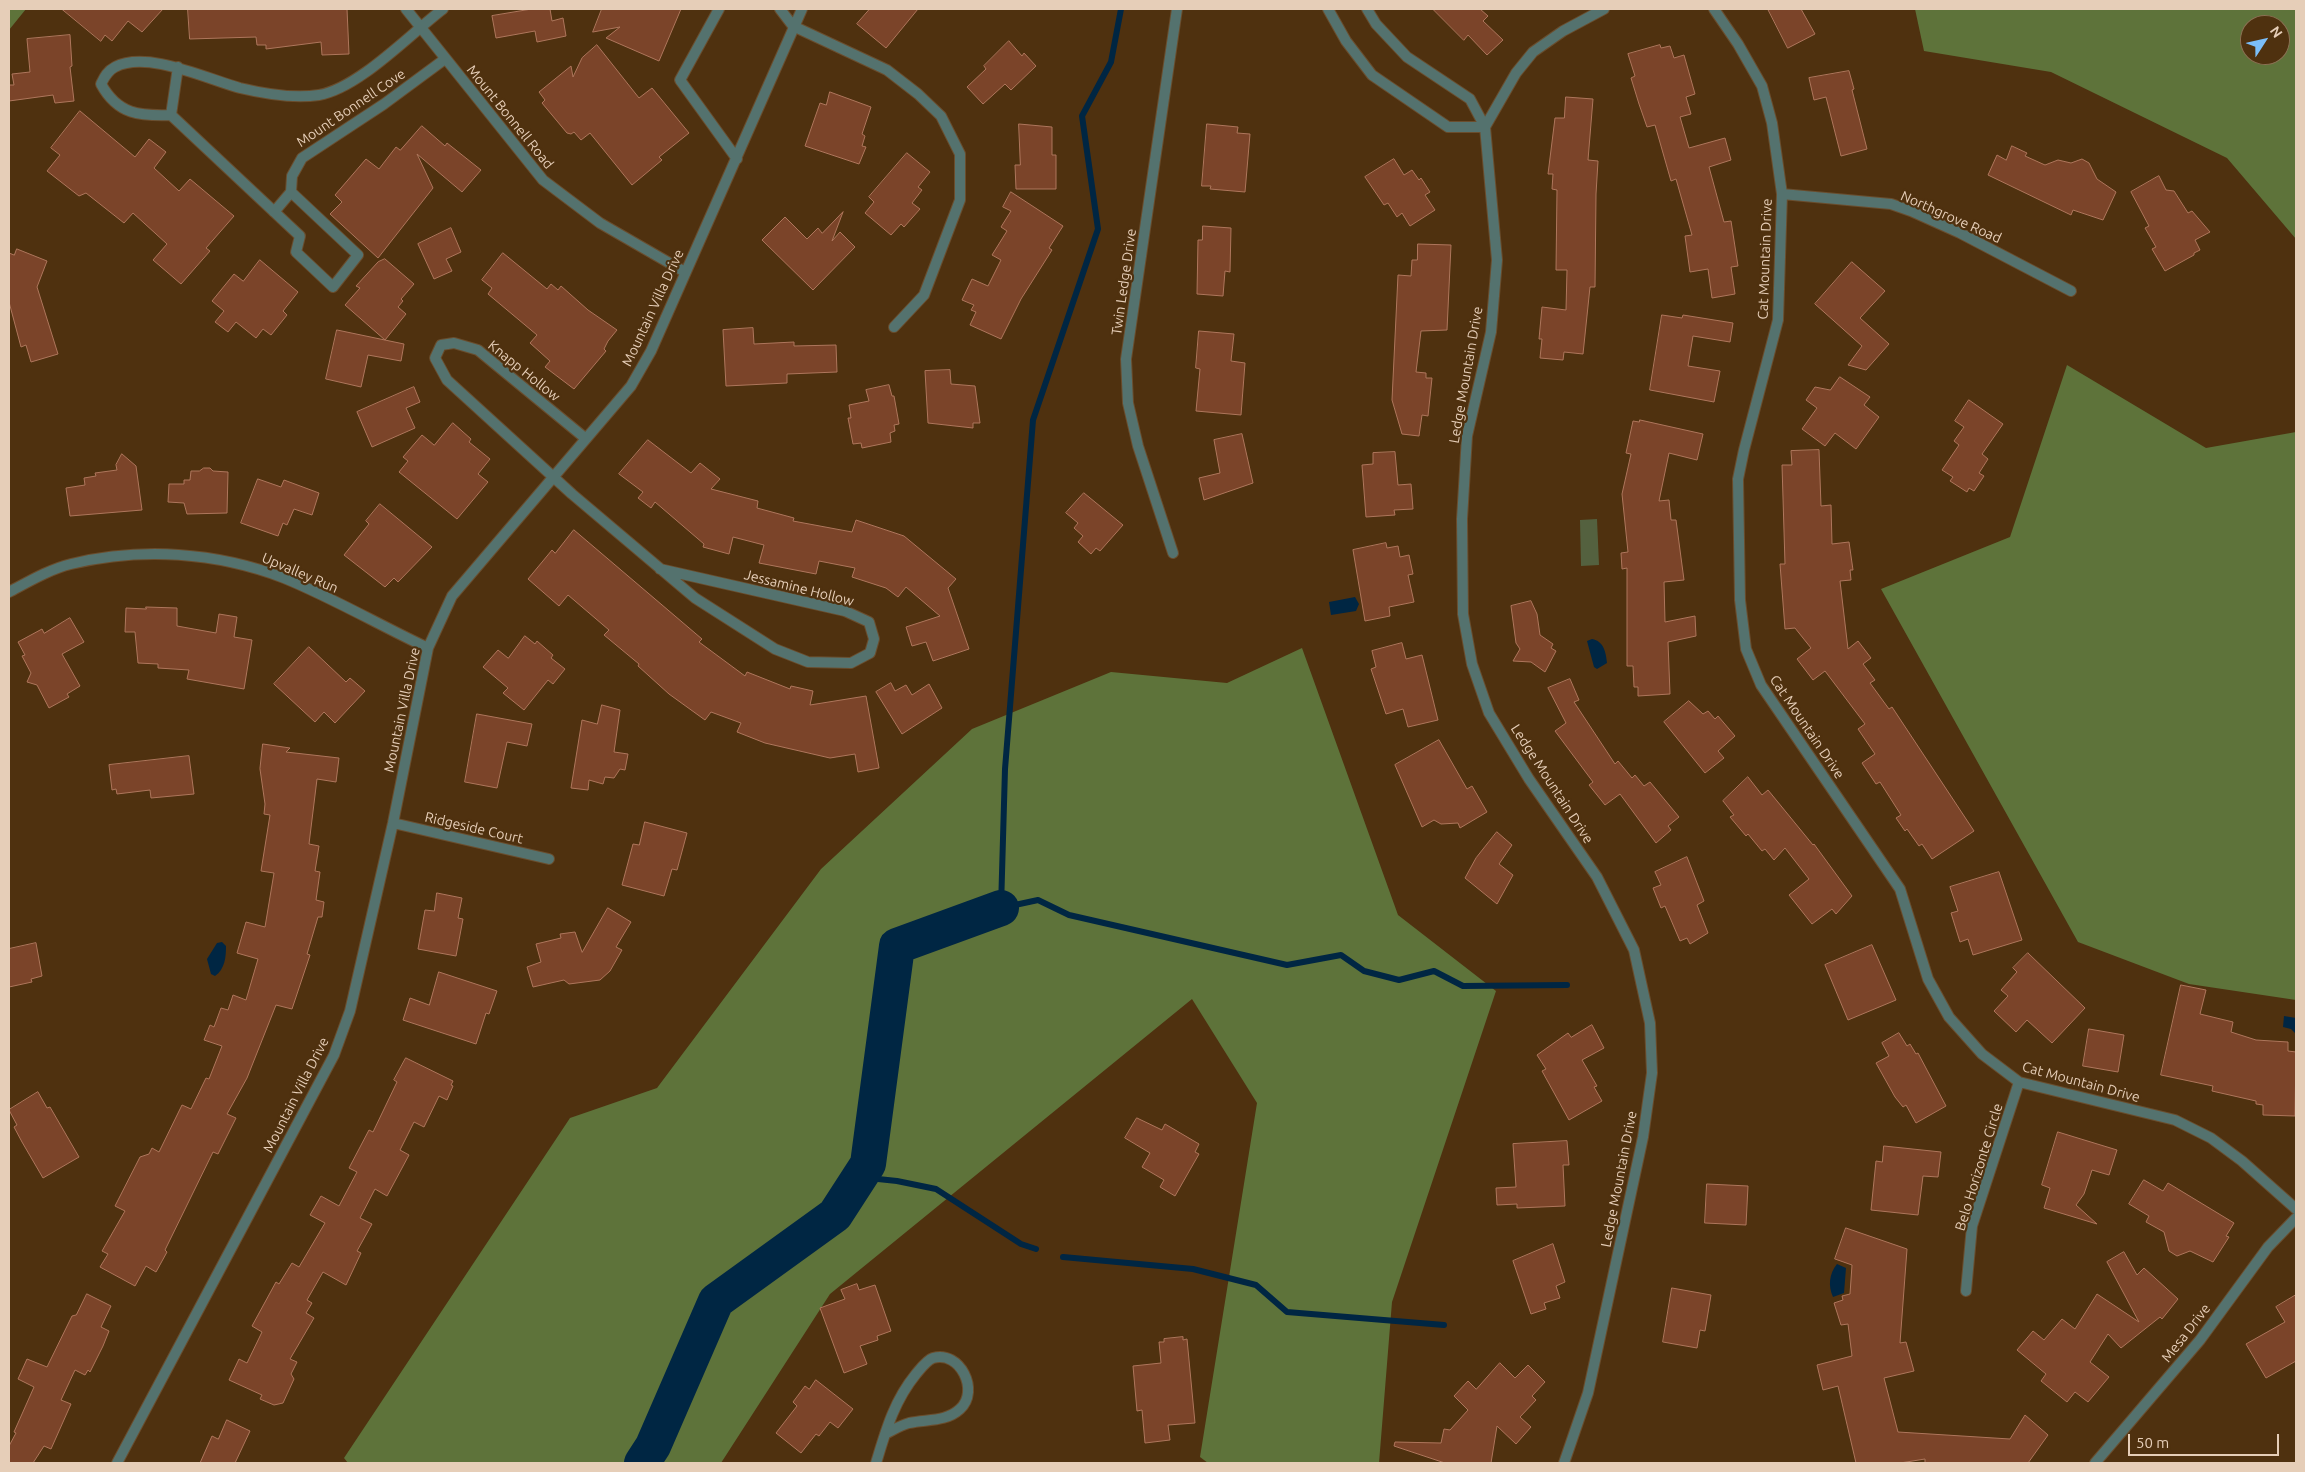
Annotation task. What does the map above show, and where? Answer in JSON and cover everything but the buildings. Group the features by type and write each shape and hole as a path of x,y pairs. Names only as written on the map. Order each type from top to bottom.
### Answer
{"street":[{"name":"Mount Bonnell Road","path":"406,9 543,180 600,223 685,272"},
{"name":"Mount Bonnell Cove","path":"171,115 142,116 118,106 107,96 101,84 106,74 115,67 139,63 178,67 240,88 289,97 320,94 352,81 383,59 420,26 443,9"},
{"path":"719,9 680,80 737,160"},
{"path":"780,9 793,26 887,70 918,94 941,116 960,154 960,200 924,294 894,327"},
{"name":"Mountain Villa Drive","path":"117,1463 334,1055 350,1011 428,648 452,596 552,476 631,386 651,351 737,160 793,26 802,9"},
{"name":"Twin Ledge Drive","path":"1173,554 1138,446 1128,403 1126,359 1177,9"},
{"path":"1328,9 1346,41 1372,75 1448,127 1485,127"},
{"path":"1367,9 1376,24 1407,57 1470,99 1485,127"},
{"path":"1485,127 1516,73 1533,52 1563,31 1604,9"},
{"name":"Cat Mountain Drive","path":"1714,9 1738,44 1762,86 1772,123 1782,194 1778,320 1738,479 1740,600 1746,649 1761,685 1900,889 1928,979 1948,1017 1982,1054 2019,1082 2175,1120 2211,1138 2242,1161 2296,1208"},
{"name":"Mount Bonnell Cove","path":"274,212 291,192 292,176 302,158 384,104 445,59"},
{"path":"178,67 171,115 300,236 296,252 333,287 358,255 291,192"},
{"name":"Ledge Mountain Drive","path":"1485,127 1497,260 1491,332 1467,436 1461,571 1466,631 1472,664 1489,713 1529,779 1597,877 1634,950 1650,1023 1652,1074 1643,1137 1588,1392 1564,1463"},
{"name":"Northgrove Road","path":"1782,194 1891,204 1960,233 2071,291"},
{"name":"Knapp Hollow","path":"552,476 447,380 435,358 441,345 454,342 478,350 585,438"},
{"name":"Jessamine Hollow","path":"552,476 660,569 695,598 775,649 808,662 851,663 870,653 874,639 869,622 845,611 660,569"},
{"name":"Upvalley Run","path":"9,592 70,564 131,554 187,554 242,564 285,578 428,648"},
{"name":"Ridgeside Court","path":"392,822 549,859"},
{"name":"Belo Horizonte Circle","path":"1966,1291 1972,1226 2019,1082"},
{"name":"Mesa Drive","path":"2095,1463 2200,1340 2268,1247 2296,1218"},
{"path":"876,1463 885,1434 902,1391 922,1366 933,1358 946,1358 958,1365 968,1378 968,1396 960,1409 942,1419 908,1423 885,1434"}],"green space":[{"path":"9,9 26,9 9,30"},
{"path":"1915,9 2296,9 2296,239 2227,158 2051,72 1924,51"},
{"path":"2067,365 2206,448 2296,432 2296,1000 2189,984 2078,942 1881,589 2010,537"},
{"path":"1597,519 1599,565 1581,566 1580,520"},
{"path":"1302,648 1398,915 1496,991 1392,1302 1379,1463 1208,1463 1200,1457 1257,1103 1192,999 830,1294 721,1463 348,1463 344,1458 570,1118 657,1088 821,869 972,729 1111,672 1227,683"}],"water":[{"path":"1355,597 1359,604 1356,611 1331,615 1329,602"},
{"path":"1592,639 1602,645 1606,655 1607,663 1597,669 1594,667 1587,641"},
{"path":"222,942 226,946 225,958 221,970 215,976 211,974 207,959 217,943"},
{"path":"2284,1016 2296,1018 2296,1034 2291,1029 2283,1027"},
{"path":"1837,1264 1846,1268 1844,1293 1833,1297 1830,1289 1830,1280"}],"waterway":[{"path":"1121,9 1111,62 1082,116 1098,229 1033,420 1005,769 1001,908 1038,900 1069,915 1287,965 1341,955 1364,971 1399,980 1434,971 1463,986 1567,985"},
{"path":"642,1463 653,1446 716,1301 835,1215 868,1164 897,946 1001,908"},
{"path":"859,1177 897,1181 936,1189 1021,1244 1036,1249"},
{"path":"1063,1257 1193,1269 1256,1285 1287,1312 1444,1325"}]}
